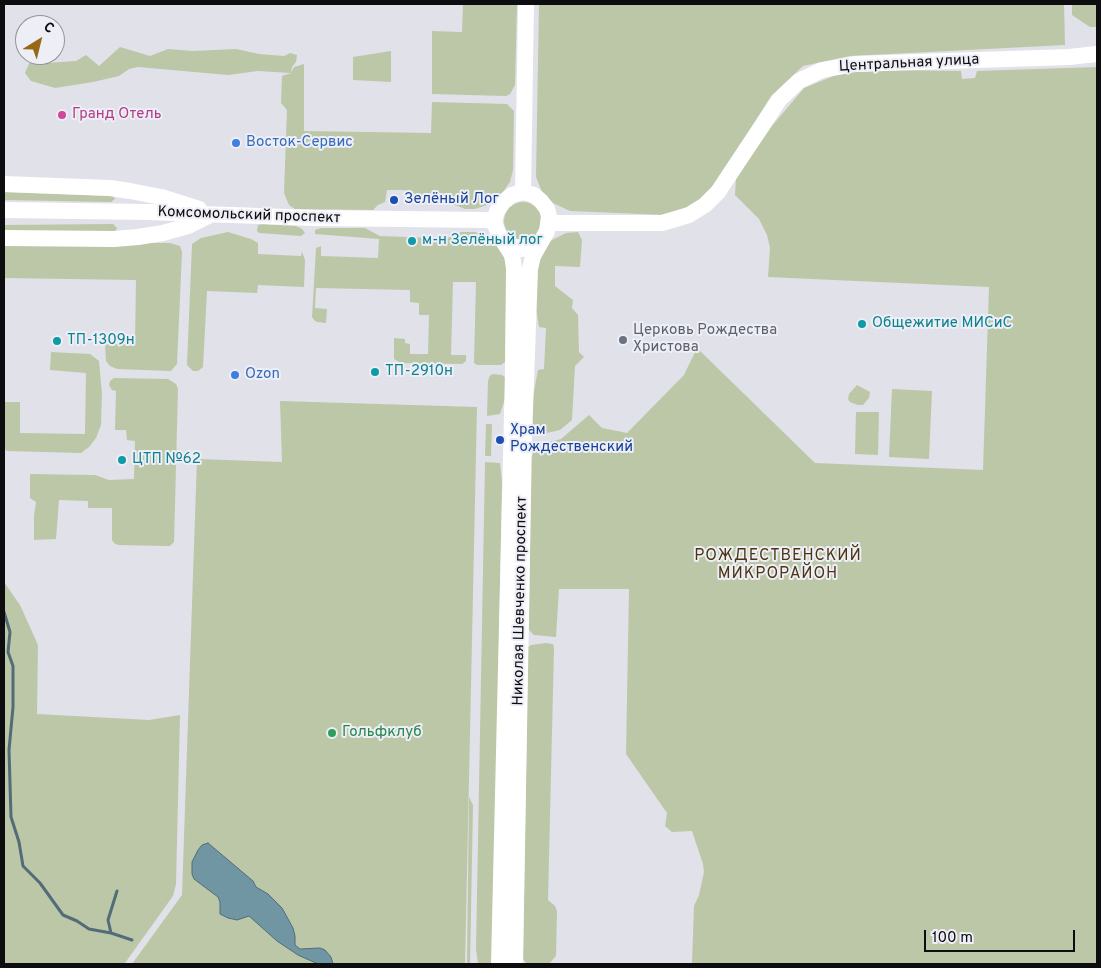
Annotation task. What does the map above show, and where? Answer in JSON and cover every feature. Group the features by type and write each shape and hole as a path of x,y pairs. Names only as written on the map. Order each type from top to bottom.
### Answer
{"main road":[{"path":"523,192 526,4"},
{"name":"Центральная улица","path":"549,223 662,223 689,215 705,205 718,192 779,100 799,81 822,70 855,64 1097,54"},
{"path":"4,184 110,188 161,197 210,214"},
{"path":"523,192 534,195 541,201 547,210 549,223 542,240 534,246 521,249 505,243 494,222 497,211 503,202 512,195 523,192"},
{"name":"Комсомольский проспект","path":"4,210 314,218 487,220 494,222"},
{"path":"4,238 114,239 138,237 188,226 210,214"},
{"name":"Николая Шевченко проспект","path":"515,964 524,448 530,269 533,256 542,240"},
{"name":"Николая Шевченко проспект","path":"499,964 514,268 512,255 505,243"}],"green space":[{"path":"463,4 517,4 515,85 510,94 506,96 432,94 432,31 462,32"},
{"path":"539,4 1064,4 1065,45 850,56 803,66 771,96 714,188 696,204 666,215 570,211 553,203 542,192 536,177"},
{"path":"1072,4 1097,4 1097,27 1090,27 1072,15"},
{"path":"120,47 150,56 168,49 193,51 236,49 259,54 284,56 290,53 297,55 291,73 258,71 228,75 138,67 129,69 119,76 55,88 31,81 25,73 28,65 65,65 65,62 76,61 86,55 99,66"},
{"path":"391,51 391,82 353,80 353,57"},
{"path":"304,64 304,131 431,133 432,102 507,104 514,111 513,170 510,182 498,199 475,209 465,209 450,203 405,201 405,190 387,190 385,202 373,210 295,209 289,205 284,193 287,110 281,103 282,76 291,73 294,67"},
{"path":"1097,67 1097,964 692,964 694,906 699,895 704,872 703,864 692,831 672,832 665,826 667,813 626,754 629,589 559,589 556,637 534,635 529,630 531,458 534,451 546,443 561,439 589,415 602,428 627,433 684,375 697,348 815,463 983,470 989,287 768,277 770,248 767,235 759,219 735,195 736,178 772,126 804,88 841,73 893,70 961,71 962,79 975,78 977,71"},
{"path":"4,192 113,196 115,199 111,202 4,200"},
{"path":"523,202 530,203 536,208 541,214 541,228 536,234 530,239 523,240 516,239 510,234 505,228 504,221 505,214 510,208 516,203"},
{"path":"113,224 117,228 115,232 4,233 4,225"},
{"path":"258,225 296,226 305,233 301,236 259,233 257,231"},
{"path":"321,228 365,228 380,236 434,238 448,238 461,232 475,232 490,237 497,242 507,264 505,362 501,365 477,365 474,363 476,282 453,282 451,355 466,355 466,361 462,364 401,363 394,359 394,338 405,339 405,343 410,344 410,354 428,354 429,315 419,315 419,303 410,302 410,290 316,288 315,308 327,309 326,323 314,320 312,317 316,248 321,246 321,256 378,258 379,239 315,234 315,230"},
{"path":"228,232 258,243 258,254 301,256 302,252 305,260 304,287 258,285 257,293 207,291 203,367 198,371 193,371 187,365 192,244 201,238"},
{"path":"578,232 582,240 580,267 555,266 555,286 573,300 572,308 578,315 579,352 584,357 575,366 572,420 560,430 542,434 533,427 532,419 533,397 538,370 544,369 546,328 539,327 535,303 536,266 548,242 566,233"},
{"path":"4,242 170,243 180,246 182,252 177,364 171,371 117,369 110,366 106,361 105,344 135,344 136,280 4,278"},
{"path":"51,352 90,354 99,361 102,394 101,425 96,438 81,453 7,451 4,448 5,402 20,402 20,433 85,434 86,373 50,370"},
{"path":"492,374 502,375 506,378 505,399 500,414 487,416 488,382"},
{"path":"114,378 168,379 176,384 178,389 174,542 170,546 118,545 112,540 112,508 88,508 88,501 59,500 56,539 34,540 36,502 30,498 30,474 95,475 109,480 134,479 135,441 127,440 126,430 115,430 116,391 112,390 109,385 110,381"},
{"path":"857,385 870,392 869,398 863,405 850,402 848,399 849,394"},
{"path":"892,389 932,391 929,459 889,457"},
{"path":"280,401 477,407 465,964 132,964 182,895 197,459 282,462"},
{"path":"856,412 879,412 878,455 855,454"},
{"path":"486,424 492,424 491,456 485,456"},
{"path":"485,462 500,463 502,482 493,964 478,964 476,949"},
{"path":"4,582 20,605 38,645 37,714 149,720 180,715 176,884 173,896 125,963 122,964 4,964"},
{"path":"546,643 553,644 554,648 548,900 555,906 557,911 556,956 549,964 527,964 523,959 528,647"},
{"path":"469,797 473,805 470,964 467,964"}],"water":[{"path":"208,843 282,908 293,928 295,945 300,949 320,948 325,950 331,957 333,964 318,964 298,955 277,941 249,916 237,920 220,914 218,897 194,879 192,874 192,862 198,850 202,845"}],"waterway":[{"path":"4,612 10,632 8,652 13,666 13,707 9,750 11,817 19,842 23,866 40,883 63,915 89,929 111,933 132,940"},
{"path":"111,933 108,920 117,891"}],"place":[{"name":"Гранд Отель","path":"62,115"},
{"name":"Восток-Сервис","path":"236,143"},
{"name":"Зелёный Лог","path":"394,200"},
{"name":"м-н Зелёный лог","path":"412,241"},
{"name":"Общежитие МИСиС","path":"862,324"},
{"name":"Церковь Рождества Христова","path":"623,340"},
{"name":"ТП-1309н","path":"57,341"},
{"name":"ТП-2910н","path":"375,372"},
{"name":"Ozon","path":"235,375"},
{"name":"Храм Рождественский","path":"500,440"},
{"name":"ЦТП №62","path":"122,460"},
{"name":"Гольфклуб","path":"332,733"}],"district":[{"name":"РОЖДЕСТВЕНСКИЙ МИКРОРАЙОН","path":"778,566"}]}
